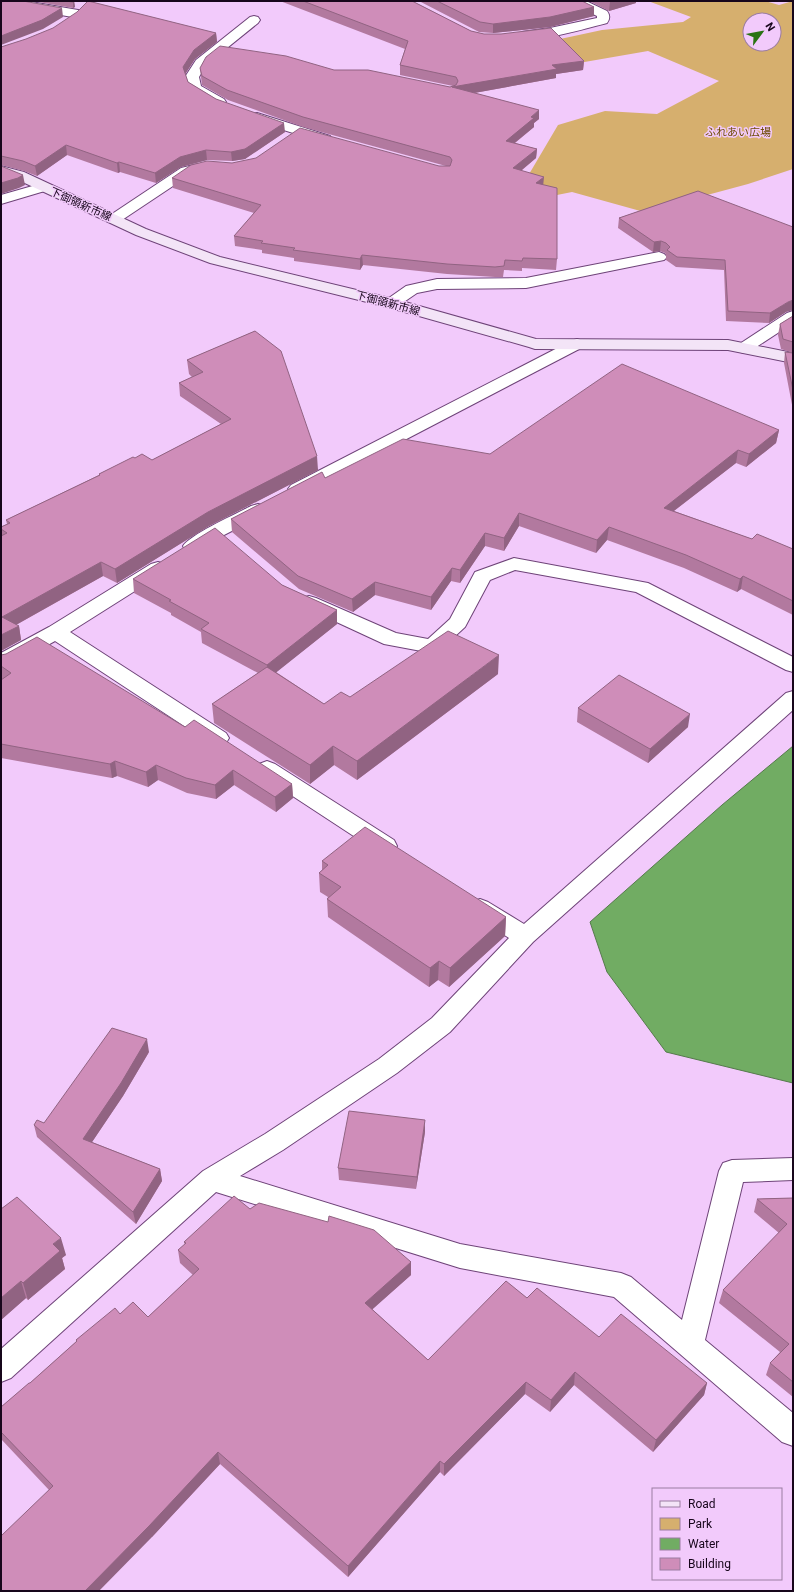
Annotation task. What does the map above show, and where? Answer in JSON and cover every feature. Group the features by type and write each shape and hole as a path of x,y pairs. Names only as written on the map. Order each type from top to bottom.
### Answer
{"main road":[{"name":"下御領新市線","path":"1,170 19,175 141,232 215,260 392,303 535,344 728,345 793,358"}],"street":[{"path":"4,1 82,10 66,23"},
{"path":"514,37 550,32 603,20 603,14 576,1"},
{"path":"228,106 195,88 192,77 201,63 254,20"},
{"path":"217,50 233,52"},
{"path":"242,111 292,135 336,142"},
{"path":"114,219 186,171 207,165 213,166"},
{"path":"1,200 44,187"},
{"path":"392,303 412,289 437,284 526,283 660,257"},
{"path":"744,348 793,316"},
{"path":"1,662 56,632 217,531 577,344"},
{"path":"217,531 234,545"},
{"path":"291,594 391,639 432,646 458,623 482,576 514,564 641,587 793,665"},
{"path":"56,632 404,858"},
{"path":"1,1368 212,1179 274,1142 388,1066 441,1025 525,936 793,698"},
{"path":"464,897 525,936"},
{"path":"690,1344 732,1170 793,1169"},
{"path":"212,1179 460,1256 621,1286 793,1432"}],"green space":[{"name":"ふれあい広場","path":"648,1 765,1 779,5 793,1 793,169 748,184 644,212 572,192 552,196 525,181 558,125 605,111 657,114 719,81 648,51 544,69 523,47 602,30 683,22 691,17"}],"water":[{"path":"793,746 793,1083 666,1052 607,972 590,922 722,805"}],"building":[{"path":"1,1 23,1 62,8 42,20 1,36"},
{"path":"88,1 216,33 194,50 183,67 188,82 216,99 284,123 245,149 231,152 206,150 180,157 155,173 119,162 117,163 66,145 35,166 23,161 1,156 1,47 53,28 77,12"},
{"path":"303,1 412,1 471,31 484,34 501,34 551,28 584,61 552,65 557,69 452,87 539,110 531,117 534,118 506,141 537,149 513,168 544,177 536,183 557,188 557,259 523,258 522,261 505,260 504,266 495,267 447,264 362,255 360,259 293,250 295,248 261,243 263,241 234,236 261,205 172,178 191,165 207,161 232,163 256,158 300,128 439,166 450,166 452,160 450,157 303,117 227,90 202,76 200,68 206,57 220,46 286,56 334,70 368,70 450,87 456,85 458,81 456,77 400,65 408,41"},
{"path":"437,1 582,1 594,7 550,17 493,24 480,22"},
{"path":"1,166 23,175 1,183"},
{"path":"698,191 793,227 793,300 770,313 728,311 725,260 677,257 667,250 670,247 666,243 661,241 654,242 619,218"},
{"path":"793,316 793,342 783,339 780,324"},
{"path":"255,331 281,351 317,456 208,512 115,569 101,562 2,617 19,626 1,635 1,536 7,533 1,529 1,527 10,523 6,520 100,475 99,474 133,457 135,458 142,454 152,460 231,419 179,383 203,372 187,360"},
{"path":"785,352 793,353 793,390"},
{"path":"622,364 779,430 749,454 738,450 664,508 752,539 757,534 793,549 793,601 743,576 740,579 686,555 609,527 597,540 519,513 504,538 485,533 460,570 452,568 431,597 375,582 352,599 298,576 231,519 322,472 325,478 403,439 490,454"},
{"path":"215,528 282,585 337,610 267,665 201,629 209,623 133,579"},
{"path":"448,631 499,655 357,761 333,746 310,765 212,704 267,667 324,704 341,692 350,697"},
{"path":"37,637 185,727 194,720 292,784 275,797 233,770 215,785 186,778 156,765 146,772 115,761 110,764 1,744 1,680 11,673 1,666 1,655 6,654"},
{"path":"619,675 690,714 650,749 578,708"},
{"path":"365,827 506,917 450,968 439,961 430,968 327,899 341,887 319,873 328,865 322,861"},
{"path":"112,1028 147,1039 121,1083 83,1139 160,1169 133,1212 34,1125 37,1120 44,1123"},
{"path":"349,1111 425,1120 417,1177 338,1168"},
{"path":"234,1196 250,1209 259,1203 328,1222 329,1216 374,1230 411,1262 365,1303 428,1360 506,1281 527,1298 537,1288 599,1337 621,1314 707,1383 656,1440 575,1372 551,1400 526,1382 444,1464 440,1461 348,1566 218,1452 149,1526 85,1591 1,1591 1,1536 53,1486 1,1432 1,1407 30,1383 77,1341 76,1340 115,1308 120,1314 133,1302 148,1317 199,1269 178,1250 186,1243 184,1242"},
{"path":"17,1197 61,1238 53,1244 60,1251 23,1283 21,1281 1,1298 1,1209"},
{"path":"793,1198 793,1382 770,1363 789,1344 723,1290 787,1224 757,1199"}]}
